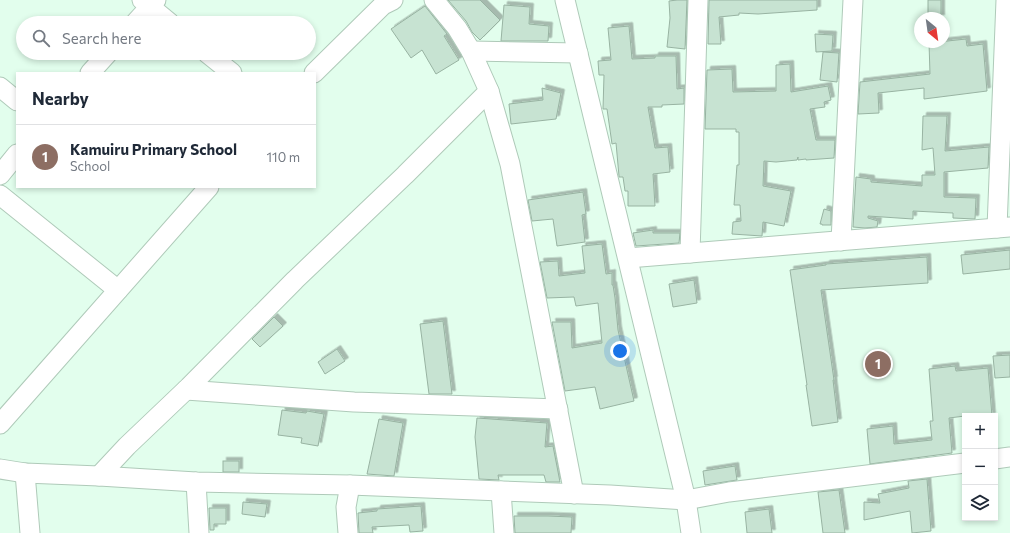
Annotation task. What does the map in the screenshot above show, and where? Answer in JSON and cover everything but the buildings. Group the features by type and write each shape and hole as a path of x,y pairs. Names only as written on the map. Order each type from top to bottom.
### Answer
{"street":[{"path":"434,0 457,28 489,91 510,164 574,494"},
{"path":"565,0 686,500 692,533"},
{"path":"690,253 698,0"},
{"path":"841,241 853,0"},
{"path":"628,258 1004,228 1006,0"},
{"path":"139,16 149,2 163,16"},
{"path":"315,72 384,2"},
{"path":"470,51 578,53"},
{"path":"91,72 102,60"},
{"path":"216,60 231,72"},
{"path":"0,87 16,100"},
{"path":"98,476 295,280 489,91"},
{"path":"0,175 16,155"},
{"path":"0,424 208,188"},
{"path":"0,195 118,290"},
{"path":"186,390 354,402 558,409"},
{"path":"998,459 1010,457"},
{"path":"0,469 25,473 196,482 501,491 686,500 729,492 962,463"},
{"path":"25,473 30,533"},
{"path":"196,482 199,533"},
{"path":"348,533 346,507 350,486"},
{"path":"501,491 504,533"}],"place":[{"name":"Kamuiru Primary School","path":"878,364"}]}
